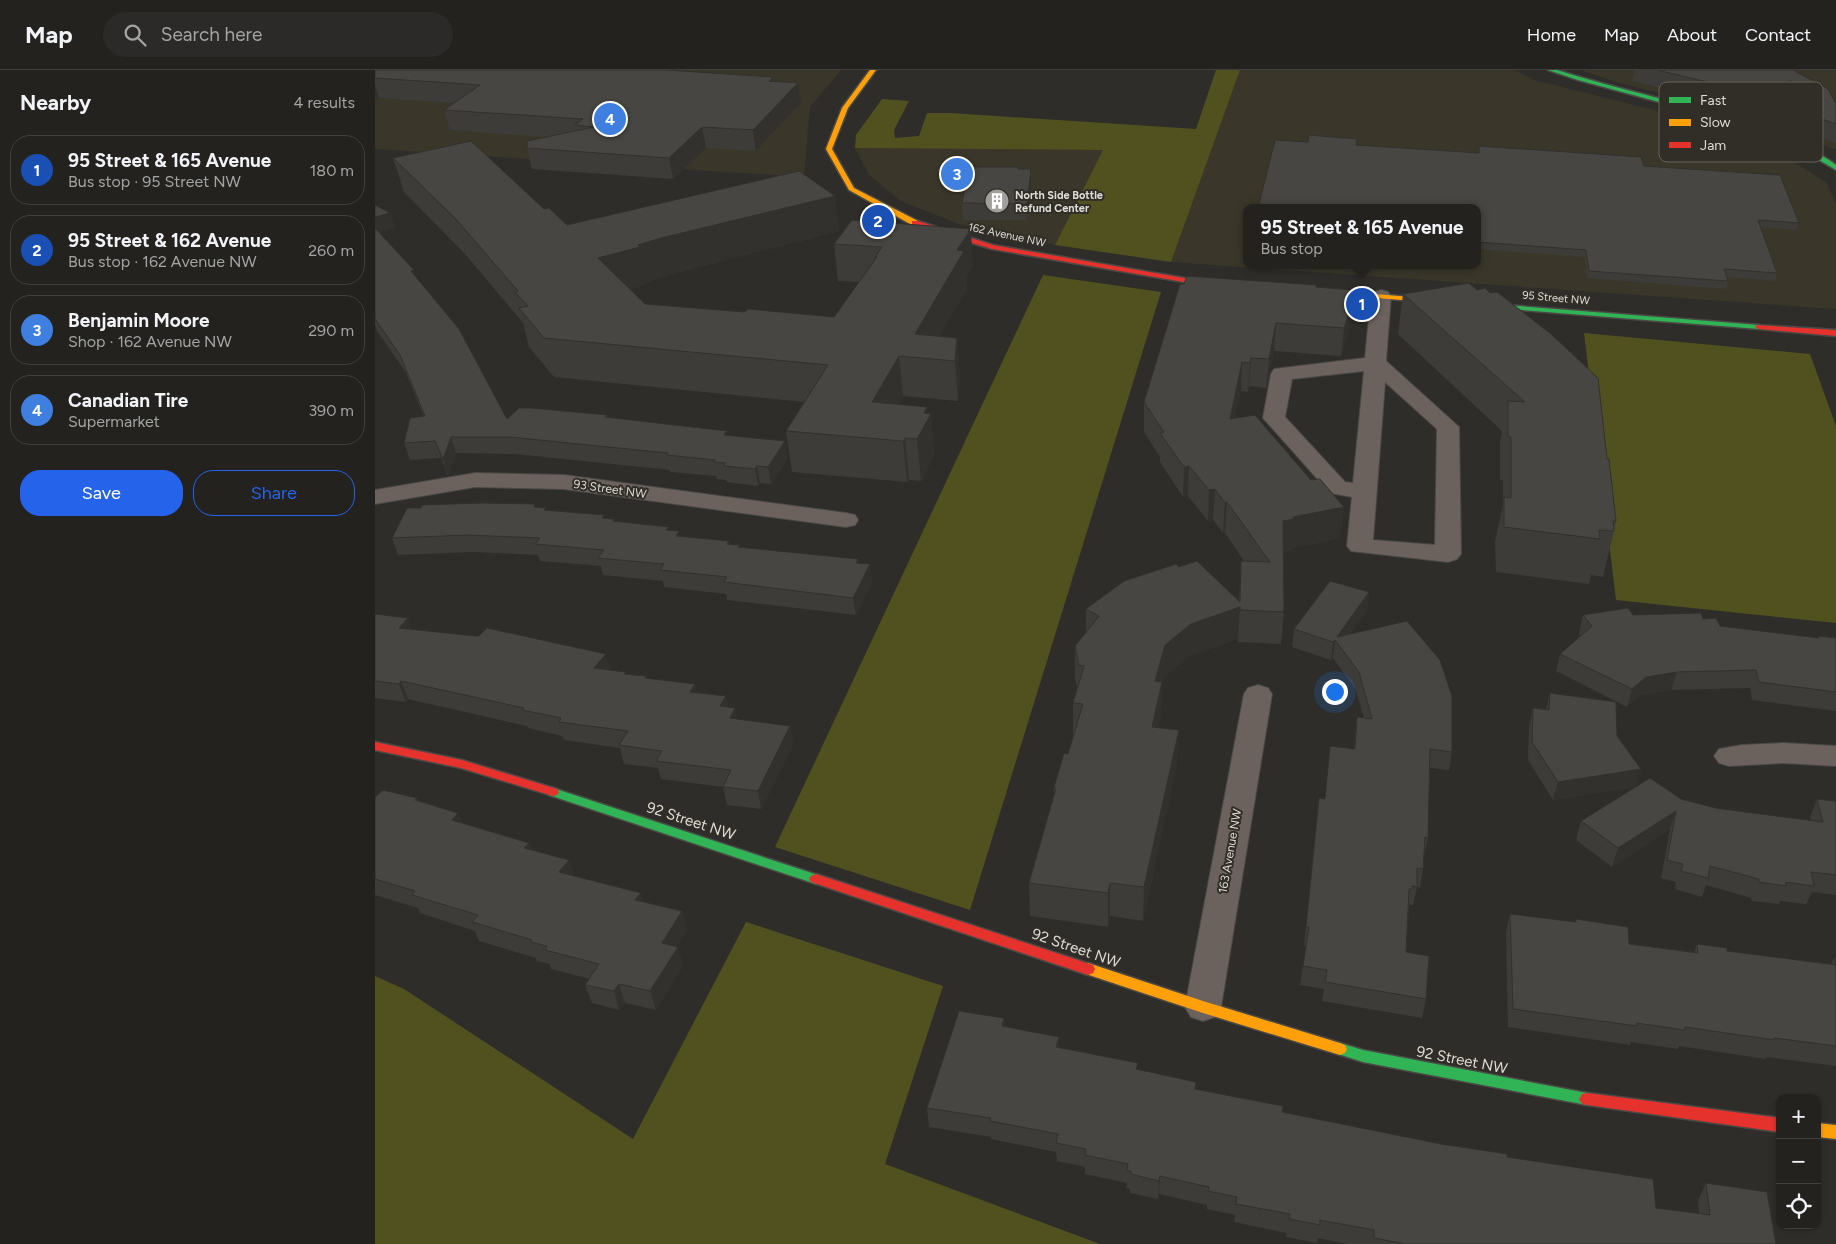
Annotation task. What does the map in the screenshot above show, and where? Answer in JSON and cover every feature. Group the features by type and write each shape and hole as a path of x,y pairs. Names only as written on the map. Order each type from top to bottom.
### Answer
{"street":[{"name":"162 Avenue NW","path":"873,70 845,108 829,149 851,189 916,224 992,246 1184,280 1232,284"},
{"path":"1551,70 1609,90 1659,102"},
{"path":"1823,161 1836,168"},
{"name":"95 Street NW","path":"1302,290 1836,333"},
{"path":"1365,491 1338,488 1274,418 1282,374 1376,363 1449,427 1448,554 1360,546 1365,491 1376,363 1381,296"},
{"name":"93 Street NW","path":"375,497 475,480 564,482 846,520"},
{"name":"163 Avenue NW","path":"1203,1007 1258,694"},
{"name":"92 Street NW","path":"375,746 462,764 515,778 1203,1007 1363,1056 1585,1098 1776,1123"},
{"path":"1729,756 1777,753 1812,753 1836,756"},
{"path":"1821,1130 1836,1132"}],"shaded area":[{"path":"375,70 841,70 810,107 804,177 375,149"},
{"path":"1216,70 1240,70 1171,262 1055,245 1103,150 855,148 856,135 882,99 909,101 894,130 895,138 919,136 927,113 1196,129"},
{"path":"1240,70 1514,70 1534,80 1659,112 1659,162 1793,162 1826,182 1836,204 1836,309 1270,269 1481,269 1481,204 1243,204 1243,267 1171,262"},
{"path":"1581,70 1836,70 1836,150 1823,145 1823,82 1659,82 1659,93 1616,82"},
{"path":"855,148 1103,150 1055,245 959,224 901,201 869,175"},
{"path":"1043,275 1161,292 970,910 775,847"},
{"path":"1584,333 1810,354 1836,426 1836,623 1616,600"},
{"path":"746,922 943,986 885,1164 1100,1244 375,1244 375,976 404,989 633,1139"}],"building":[{"path":"375,70 666,70 773,77 769,81 798,83 753,130 702,127 669,158 527,148 527,141 594,127 575,125 583,119 444,110 480,85 375,78"},
{"path":"1657,70 1793,70 1815,82 1792,81 1708,82"},
{"path":"1823,86 1828,89 1836,104 1836,124 1823,119"},
{"path":"1309,135 1357,139 1356,145 1479,153 1479,146 1641,157 1644,166 1780,175 1799,223 1758,220 1777,273 1724,269 1728,281 1589,271 1586,250 1481,242 1481,204 1259,204 1275,140 1308,142"},
{"path":"471,141 544,209 549,208 567,225 799,171 835,196 661,238 638,245 640,247 598,258 645,304 745,312 748,309 834,317 877,257 875,257 882,247 834,244 852,220 971,229 957,250 964,251 915,334 957,338 955,361 899,356 872,402 927,407 924,413 931,414 917,439 905,438 903,441 786,431 828,365 544,338 519,308 528,306 515,292 518,291 455,218 393,158"},
{"path":"969,167 1018,167 1018,169 1031,169 1027,204 962,203"},
{"path":"375,205 390,213 375,217"},
{"path":"375,228 414,270 411,271 459,329 507,419 519,408 531,408 607,415 605,417 727,431 724,435 785,441 768,467 757,466 755,469 724,466 725,463 714,462 715,460 667,455 668,453 510,437 451,437 443,459 435,441 404,443 410,418 425,416 400,355 375,319"},
{"path":"1187,276 1316,285 1316,287 1354,290 1352,304 1344,328 1276,323 1269,359 1251,358 1250,363 1242,362 1230,419 1255,415 1311,480 1320,479 1344,507 1293,517 1294,519 1283,521 1284,612 1240,610 1240,607 1191,624 1165,645 1155,681 1162,682 1152,727 1179,730 1144,887 1110,883 1108,893 1029,883 1064,753 1068,754 1083,704 1073,703 1084,666 1079,665 1075,646 1099,616 1086,609 1124,581 1176,564 1179,567 1197,561 1240,602 1241,561 1270,562 1227,502 1225,503 1215,489 1209,490 1189,466 1184,467 1160,433 1164,432 1144,402 1180,284 1184,284"},
{"path":"1469,283 1477,290 1485,288 1490,293 1497,292 1551,334 1598,378 1616,521 1613,521 1614,531 1599,530 1600,539 1504,527 1504,497 1511,498 1511,437 1508,436 1508,401 1525,402 1403,294"},
{"path":"535,504 534,507 546,508 544,510 604,515 602,518 614,519 613,521 669,527 666,530 679,531 676,536 729,541 727,544 740,545 738,547 858,559 856,563 870,564 853,598 724,582 727,577 660,570 664,564 598,558 604,550 535,544 540,538 467,535 392,538 407,508 421,508 422,505"},
{"path":"1330,581 1369,592 1337,637 1407,621 1440,660 1452,696 1452,752 1430,749 1428,838 1425,837 1423,869 1417,868 1417,887 1412,886 1412,889 1409,889 1406,952 1429,956 1426,999 1325,982 1327,970 1303,966 1309,927 1306,927 1319,798 1325,799 1330,746 1355,749 1357,717 1372,719 1359,672 1335,640 1333,642 1294,629"},
{"path":"1628,608 1633,615 1701,613 1703,619 1716,618 1720,626 1819,638 1818,636 1836,638 1836,692 1759,682 1756,670 1677,672 1646,677 1632,689 1560,654 1592,626 1583,615"},
{"path":"375,614 408,618 399,628 479,636 487,628 606,654 594,668 646,676 645,678 695,684 690,692 726,696 720,706 735,708 730,718 790,726 758,791 723,787 731,770 656,761 662,751 619,745 628,731 559,722 561,718 522,710 524,708 401,681 399,684 375,681"},
{"path":"1550,693 1616,702 1617,736 1641,769 1558,782 1532,742 1533,708 1549,710"},
{"path":"1650,778 1681,799 1715,808 1823,822 1817,799 1836,801 1836,875 1811,872 1814,886 1786,882 1786,886 1759,882 1759,879 1710,866 1708,878 1681,871 1683,864 1667,860 1676,811 1618,848 1581,821"},
{"path":"383,790 417,798 415,800 458,813 452,820 529,843 524,848 569,860 559,872 641,893 635,900 682,911 662,943 678,947 650,991 619,984 614,991 585,985 599,964 545,950 547,946 531,942 532,940 472,922 478,915 412,895 415,891 375,879 375,797"},
{"path":"1510,914 1576,922 1576,919 1628,927 1629,944 1698,953 1697,944 1727,948 1727,951 1836,965 1836,1046 1774,1038 1774,1040 1685,1027 1685,1030 1637,1023 1637,1026 1513,1009"},
{"path":"959,1011 1004,1018 1002,1026 1059,1037 1056,1047 1138,1063 1136,1069 1196,1082 1195,1089 1283,1106 1282,1112 1441,1144 1507,1154 1507,1157 1653,1179 1656,1208 1710,1215 1706,1183 1767,1192 1776,1244 1406,1244 1374,1238 1374,1230 1320,1220 1320,1225 1289,1219 1290,1214 1236,1204 1237,1197 1208,1191 1209,1187 1160,1176 1159,1181 1131,1174 1131,1171 1127,1170 1128,1164 1085,1155 1086,1149 1056,1143 1058,1134 990,1121 991,1118 927,1108"}],"traffic: fast":[{"path":"1551,70 1659,100"},
{"path":"1823,159 1836,168"},
{"path":"1509,307 1759,327"},
{"path":"553,792 816,879"},
{"path":"1340,1049 1363,1056 1587,1099"}],"traffic: slow":[{"path":"873,70 845,108 829,149 851,189 915,223"},
{"path":"1317,291 1509,307"},
{"path":"1088,969 1340,1049"},
{"path":"1821,1130 1836,1132"}],"traffic: jam":[{"path":"915,223 992,247 1184,280 1222,283"},
{"path":"1759,327 1836,333"},
{"path":"375,746 462,764 553,792"},
{"path":"816,879 1088,969"},
{"path":"1587,1099 1776,1124"}],"place":[{"name":"Canadian Tire","path":"610,119"},
{"name":"Benjamin Moore","path":"957,174"},
{"name":"North Side Bottle Refund Center","path":"997,201"},
{"name":"95 Street & 162 Avenue","path":"878,221"},
{"name":"95 Street & 165 Avenue","path":"1362,304"}]}
